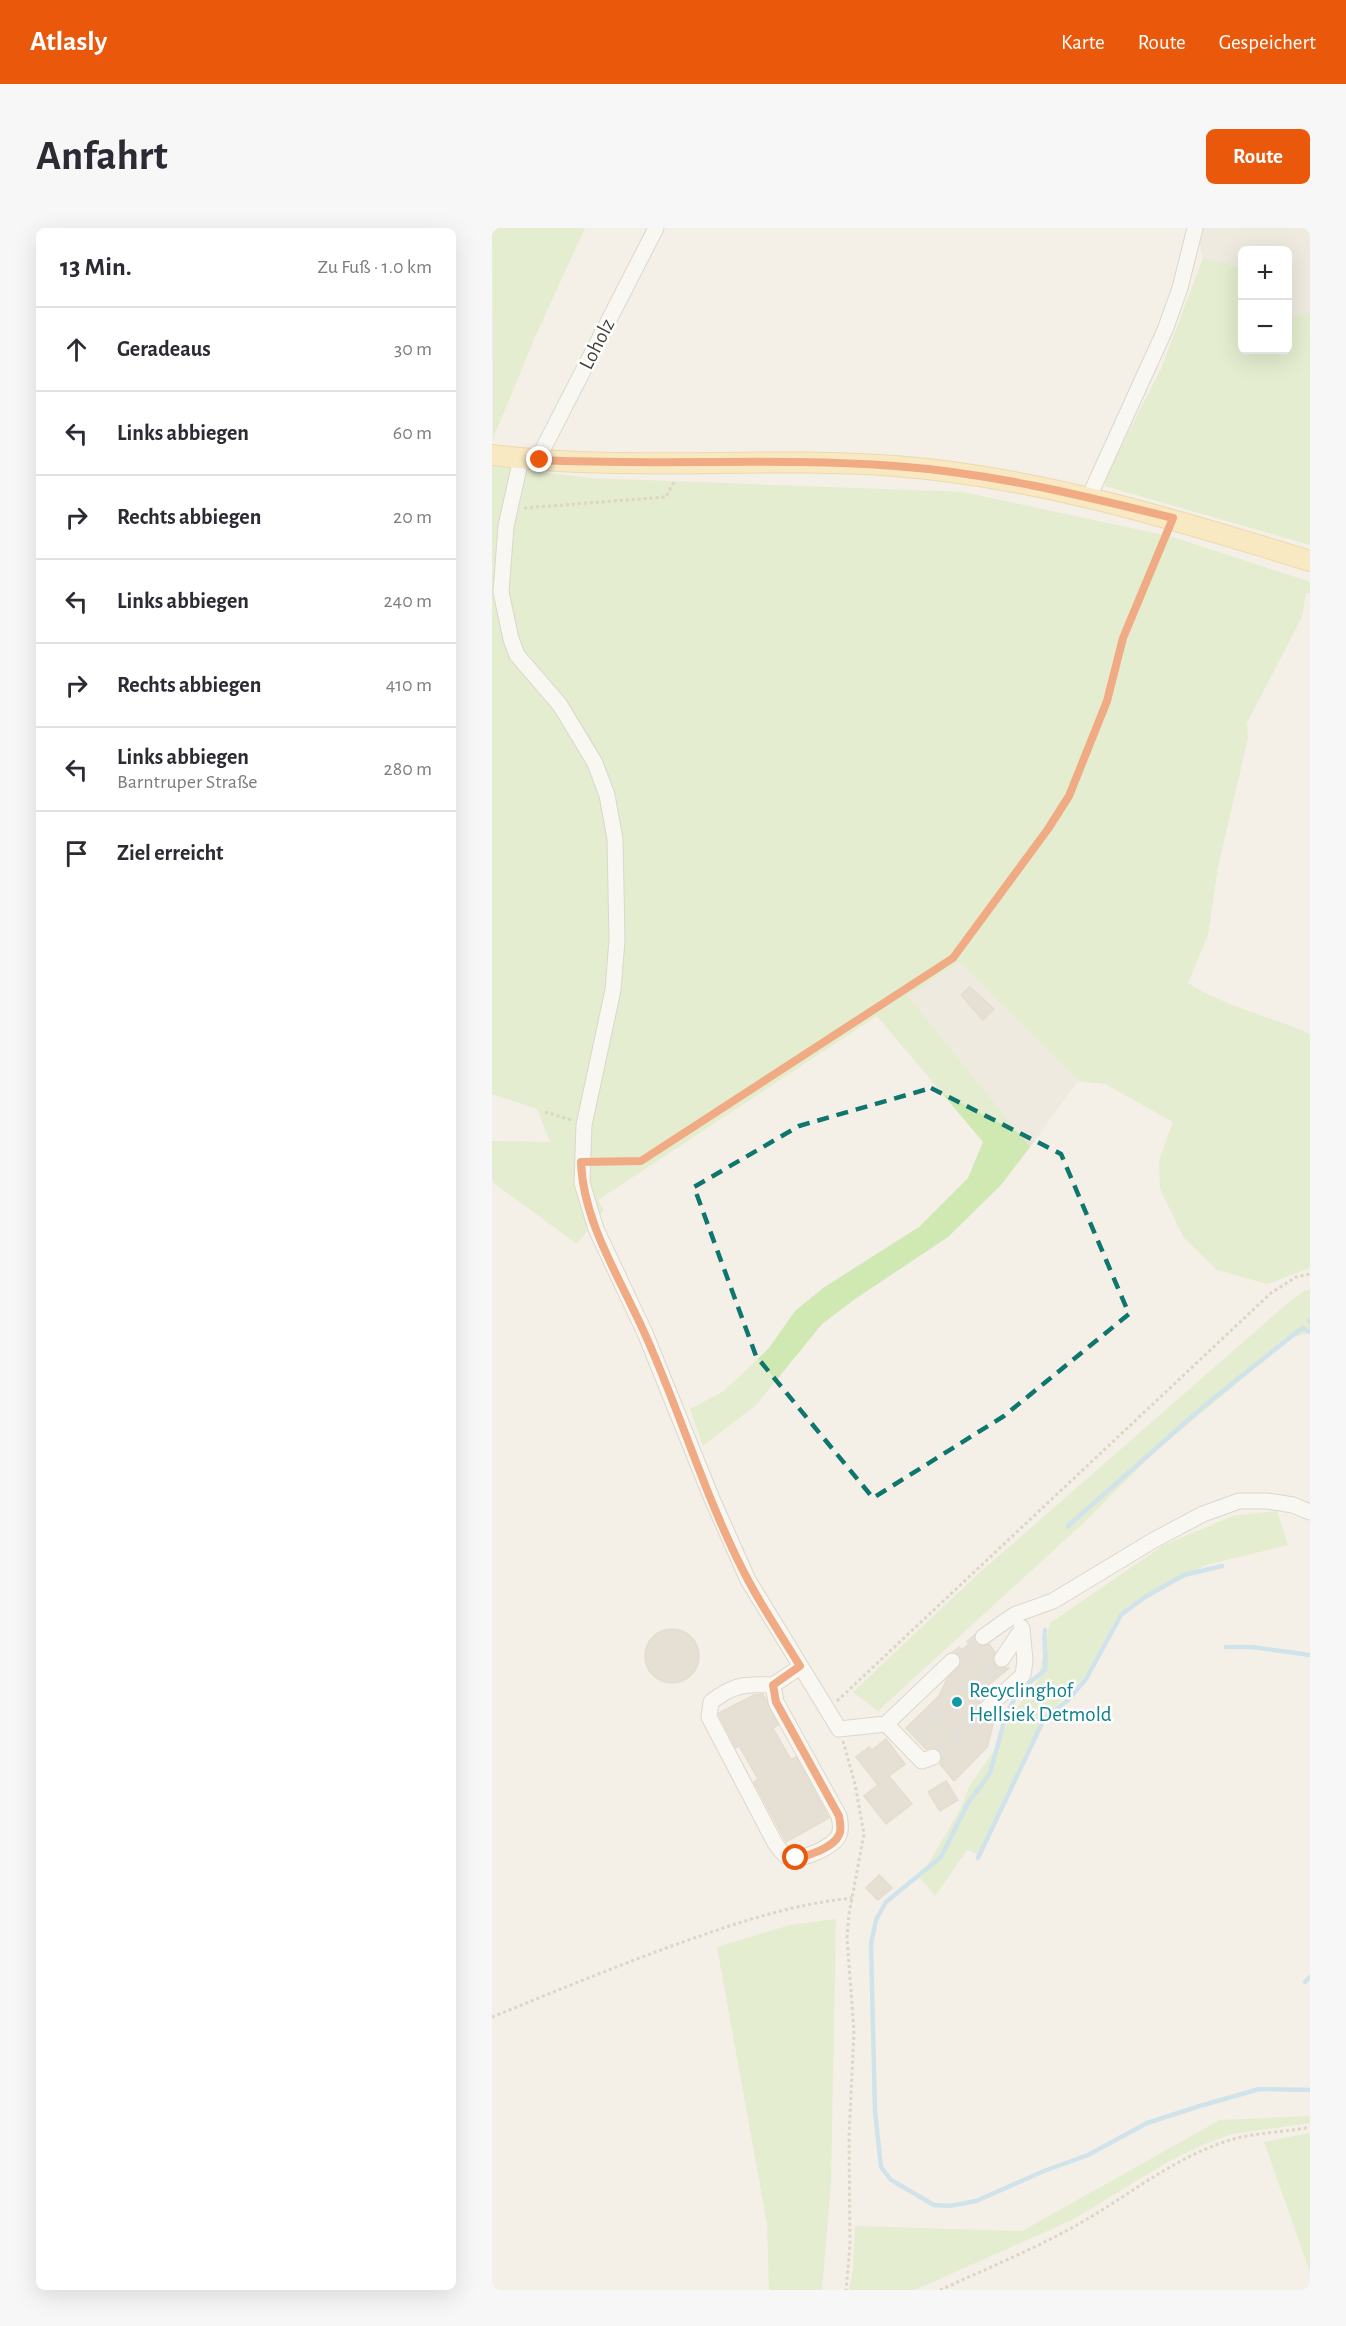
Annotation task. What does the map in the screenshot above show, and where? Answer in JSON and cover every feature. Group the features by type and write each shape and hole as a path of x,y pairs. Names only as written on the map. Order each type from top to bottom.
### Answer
{"main road":[{"path":"492,455 530,460 893,466 1001,479 1089,497 1173,518 1310,561"}],"street":[{"name":"Loholz","path":"656,228 543,449 530,460 506,526 501,592 511,639 517,654 560,705 595,763 607,795 615,839 617,940 613,990 584,1125 582,1183 596,1229 645,1333 712,1500 748,1580 839,1729"},
{"path":"1089,497 1165,330 1180,288 1195,228"},
{"path":"983,1637 1014,1616 1053,1601 1154,1540 1203,1514 1239,1501 1267,1501 1293,1505 1310,1512"},
{"path":"987,1708 1023,1675 1025,1660 1022,1629 1014,1616"},
{"path":"1002,1659 1022,1629"},
{"path":"839,1729 886,1724 952,1661"},
{"path":"773,1685 776,1702 839,1816 841,1826 839,1836 833,1843 805,1857 787,1856 775,1843 709,1717 711,1702 729,1689 744,1684 773,1685 800,1666"},
{"path":"886,1724 909,1739 922,1761 933,1756"}],"path":[{"path":"511,510 666,497 684,463"},
{"path":"581,1162 641,1161 953,958 1048,829 1069,796 1107,701 1123,638 1173,518"},
{"path":"545,1112 584,1125"},
{"path":"826,1710 1271,1293 1296,1277 1310,1274"},
{"path":"839,1729 855,1784 864,1834 847,1938 854,2031 849,2136 850,2245 846,2290"},
{"path":"492,2018 619,1965 733,1924 817,1901 852,1898"},
{"path":"940,2290 1026,2251 1089,2218 1174,2163 1196,2152 1248,2136 1310,2127"}],"highlighted area":[{"path":"931,1088 1061,1154 1129,1314 1004,1416 873,1498 756,1356 694,1187 799,1126"}],"shaded area":[{"path":"1196,228 1310,228 1310,312 1292,317 1292,246 1238,246 1238,267 1203,258"},
{"path":"959,962 1078,1081 1030,1147 908,996"}],"green space":[{"path":"492,228 585,228 535,337 493,439"},
{"path":"1203,258 1238,267 1238,354 1292,354 1292,317 1310,312 1310,545 1105,486 1106,476 1161,369"},
{"path":"492,466 591,478 963,492 1173,537 1310,582 1310,593 1306,593 1302,617 1247,723 1248,738 1218,867 1208,935 1188,983 1217,999 1310,1034 1310,1268 1267,1284 1217,1270 1184,1238 1160,1189 1159,1160 1173,1122 1105,1084 1078,1081 959,962 908,996 1030,1147 1001,1185 948,1237 855,1299 822,1324 756,1405 703,1446 690,1409 724,1391 769,1348 795,1311 823,1288 919,1227 968,1178 983,1142 877,1016 598,1200 604,1210 577,1244 495,1184 492,1179 492,1141 550,1142 537,1109 492,1094"},
{"path":"1310,1290 1310,1333 1291,1338 1156,1451 1079,1527 878,1711 853,1692 978,1574 1289,1302 1304,1291"},
{"path":"1277,1511 1288,1545 1206,1565 1135,1602 1116,1619 1086,1675 1048,1714 1029,1745 978,1854 967,1850 935,1896 920,1878 961,1808 969,1787 999,1743 1010,1717 1038,1680 1050,1623 1164,1545 1233,1516"},
{"path":"836,1919 831,2183 822,2290 769,2290 767,2224 717,1947 790,1925"},
{"path":"1310,2116 1310,2123 1232,2134 1205,2144 1171,2160 1072,2220 915,2290 849,2290 853,2270 855,2226 1022,2231 1220,2120"},
{"path":"1310,2134 1310,2272 1264,2142"}],"building":[{"path":"970,987 994,1009 983,1020 961,995"},
{"path":"667,1629 677,1629 687,1633 695,1641 699,1656 695,1671 687,1679 677,1683 667,1683 657,1679 649,1671 645,1661 645,1651 649,1641 657,1633"},
{"name":"Recyclinghof Hellsiek Detmold","path":"974,1640 980,1646 989,1644 995,1652 992,1659 996,1667 1009,1668 975,1696 980,1701 977,1710 980,1715 985,1717 994,1715 995,1717 987,1747 954,1781 940,1764 943,1758 940,1750 934,1747 926,1749 906,1728 939,1696 947,1679 961,1664 958,1653"},
{"path":"763,1694 778,1725 773,1728 791,1760 796,1757 829,1818 786,1842 754,1782 758,1779 739,1746 736,1748 719,1715 754,1695"},
{"path":"886,1739 905,1764 889,1776 912,1804 886,1824 864,1796 878,1785 856,1757 869,1747 872,1750"},
{"path":"946,1781 958,1800 940,1811 928,1792"},
{"path":"879,1875 892,1888 878,1900 866,1888"}],"waterway":[{"path":"1068,1526 1204,1406 1302,1328 1310,1332"},
{"path":"978,1858 1044,1719 1067,1701 1086,1679 1121,1615 1145,1597 1184,1575 1222,1566"},
{"path":"1045,1630 1045,1670 1018,1692 1006,1715 990,1773 968,1803 941,1857 886,1902 876,1920 871,1944 875,2111 881,2167 891,2180 934,2205 950,2206 976,2201 1044,2171 1088,2155 1147,2123 1259,2089 1310,2090"},
{"path":"1226,1647 1252,1647 1310,1655"},
{"path":"1305,1982 1310,1977"}],"tunnel":[{"path":"952,1661 983,1637"},
{"path":"913,1736 1002,1659"},
{"path":"933,1757 987,1708"}],"place":[{"name":"Recyclinghof Hellsiek Detmold","path":"957,1702"}],"route":[{"path":"540,460 608,463 854,464 932,469 1011,480 1173,518 1123,638 1107,701 1069,796 1048,829 953,958 641,1161 581,1162 582,1183 596,1229 645,1333 712,1500 748,1580 800,1666 773,1685 776,1702 839,1816 841,1826 839,1836 833,1843 805,1857 796,1858"}]}
